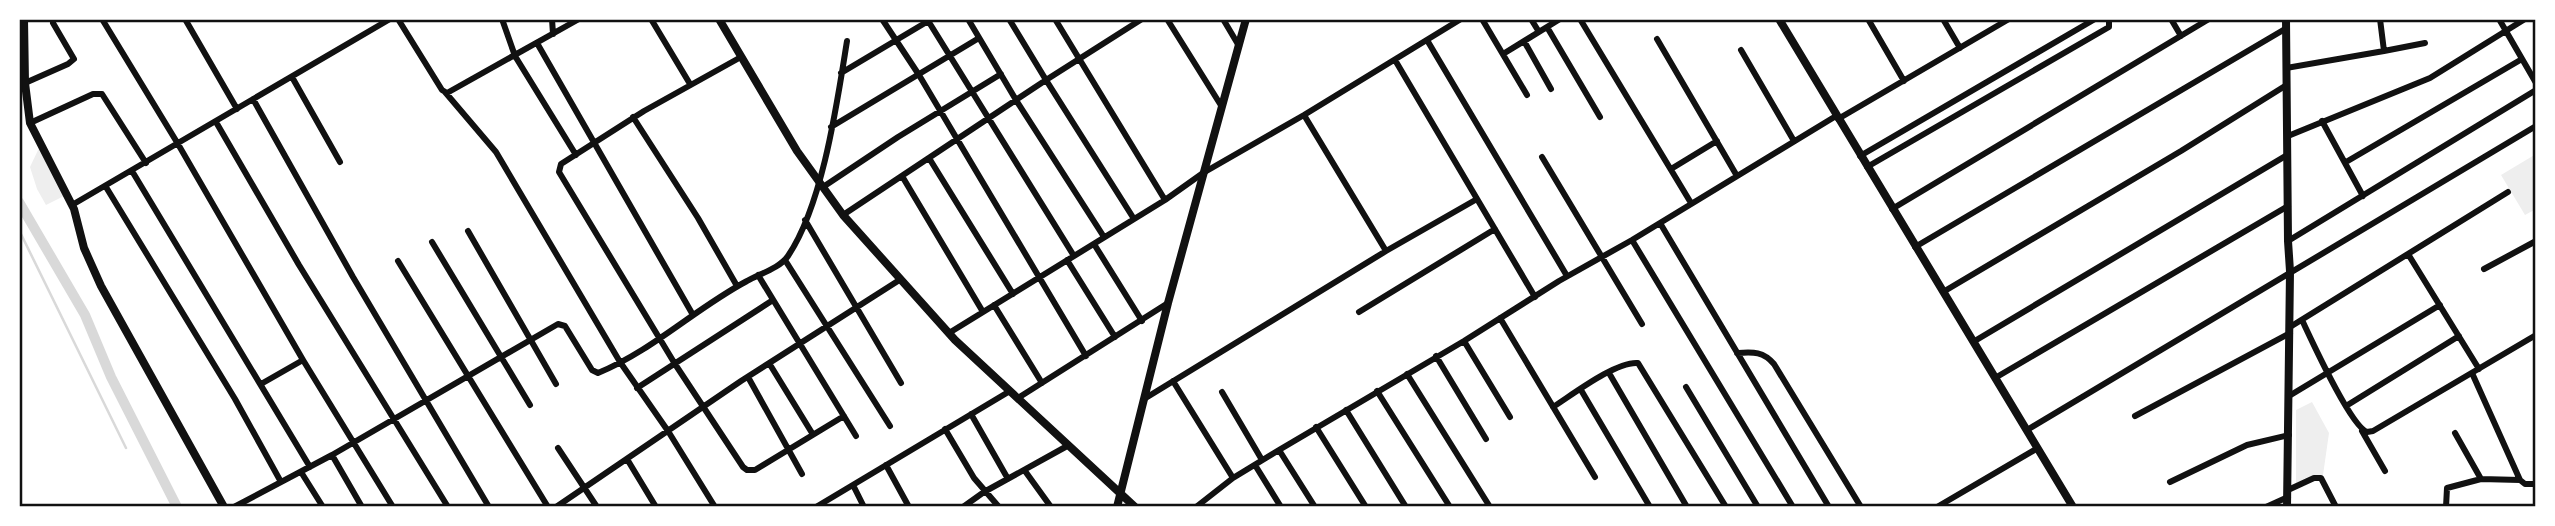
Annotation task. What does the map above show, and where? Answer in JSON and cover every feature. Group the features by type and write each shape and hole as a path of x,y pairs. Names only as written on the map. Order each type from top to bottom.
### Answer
{"street":[{"path":"24,19 25,83 30,123 72,205 84,248 102,286 224,507"},
{"path":"102,19 393,507"},
{"path":"185,19 237,109"},
{"path":"72,205 390,19"},
{"path":"398,19 444,92 496,152 620,362 668,431 715,507"},
{"path":"502,19 515,56 576,155"},
{"path":"552,19 553,34"},
{"path":"444,92 451,91 579,19"},
{"path":"651,19 690,84"},
{"path":"719,19 797,151 843,215 949,333 1135,507"},
{"path":"882,19 919,75 1086,356"},
{"path":"968,19 1016,100 1104,237"},
{"path":"1009,19 1134,219"},
{"path":"1055,19 1165,200"},
{"path":"843,215 1142,19"},
{"path":"1167,19 1223,109"},
{"path":"1223,19 1240,47"},
{"path":"1117,507 1168,303 1246,19"},
{"path":"949,333 1165,200 1203,173 1461,19"},
{"path":"1482,19 1527,95"},
{"path":"1531,19 1539,32"},
{"path":"1503,54 1560,19"},
{"path":"1580,19 1691,203"},
{"path":"1779,19 2073,507"},
{"path":"1868,19 1904,81"},
{"path":"1943,19 1960,48"},
{"path":"1196,507 1233,478 1464,341 1567,276 1632,240 1794,141 1960,48 1997,22 2009,19"},
{"path":"1860,156 2095,19"},
{"path":"1867,167 2109,27 2109,19"},
{"path":"2171,19 2182,36"},
{"path":"1892,209 2209,19"},
{"path":"2380,19 2384,51"},
{"path":"2499,19 2536,83"},
{"path":"2288,136 2430,78 2525,19"},
{"path":"842,73 929,20 1074,256"},
{"path":"25,83 74,59 53,23"},
{"path":"2286,24 2290,271 2287,507"},
{"path":"1915,247 2286,24"},
{"path":"1547,27 1600,117"},
{"path":"831,127 979,38"},
{"path":"1657,39 1737,176"},
{"path":"1427,40 1567,276"},
{"path":"234,507 332,456 558,324 563,324 595,373 601,372 659,338 737,286 785,260 821,184 847,41"},
{"path":"1524,41 1551,89"},
{"path":"537,43 693,316"},
{"path":"2286,68 2425,43"},
{"path":"1741,50 1794,141"},
{"path":"741,57 633,117 561,164 559,172 702,407 747,470 755,470 844,416"},
{"path":"2346,162 2522,59"},
{"path":"1395,60 1535,297"},
{"path":"821,184 1001,74"},
{"path":"292,77 340,162"},
{"path":"1943,292 2285,86"},
{"path":"2288,241 2536,90"},
{"path":"30,123 93,94 102,94 146,163"},
{"path":"253,99 489,507"},
{"path":"1304,115 1386,251"},
{"path":"633,117 698,218 737,286"},
{"path":"2322,121 2362,196"},
{"path":"216,122 299,265 448,507"},
{"path":"2027,430 2536,126"},
{"path":"1671,169 1717,141"},
{"path":"1973,342 2287,155"},
{"path":"1542,157 1642,324"},
{"path":"929,158 1013,294"},
{"path":"132,172 310,467"},
{"path":"902,176 983,312"},
{"path":"106,187 235,400 281,482"},
{"path":"2135,416 2290,330 2508,192"},
{"path":"1144,399 1386,251 1477,199"},
{"path":"1995,378 2288,206"},
{"path":"805,220 901,383"},
{"path":"1660,223 1829,507"},
{"path":"1359,312 1495,229"},
{"path":"468,231 556,383"},
{"path":"1632,240 1793,507"},
{"path":"2484,269 2536,241"},
{"path":"432,242 530,405"},
{"path":"1094,244 1142,321"},
{"path":"2408,254 2479,369"},
{"path":"785,260 890,426"},
{"path":"1067,260 1115,337"},
{"path":"398,261 548,507"},
{"path":"758,275 856,436"},
{"path":"556,507 747,377 901,279"},
{"path":"637,388 773,300"},
{"path":"1018,398 1168,303"},
{"path":"994,305 1042,383"},
{"path":"2289,396 2440,305"},
{"path":"1500,318 1594,477"},
{"path":"2302,320 2327,372 2385,471"},
{"path":"2346,406 2459,337"},
{"path":"2362,431 2373,431 2535,337"},
{"path":"1464,341 1510,417"},
{"path":"1737,353 1757,352 1768,357 1774,364 1861,507"},
{"path":"1436,356 1486,439"},
{"path":"261,384 303,360"},
{"path":"1553,407 1609,373 1633,362 1641,366 1726,507"},
{"path":"769,363 812,433"},
{"path":"1609,373 1687,507"},
{"path":"2472,373 2519,480 2525,484 2536,484"},
{"path":"1407,374 1490,507"},
{"path":"747,377 802,474"},
{"path":"1172,381 1233,478"},
{"path":"1686,387 1758,507"},
{"path":"1581,390 1650,507"},
{"path":"818,506 1010,391"},
{"path":"1377,391 1450,507"},
{"path":"1222,392 1262,460"},
{"path":"1346,410 1406,507"},
{"path":"971,414 1008,480"},
{"path":"1316,427 1366,507"},
{"path":"945,429 985,492 999,507"},
{"path":"2455,433 2481,480"},
{"path":"2170,481 2247,445 2289,435"},
{"path":"963,507 1069,445"},
{"path":"558,448 597,507"},
{"path":"1937,507 2038,448"},
{"path":"1279,450 1315,507"},
{"path":"332,456 362,507"},
{"path":"627,459 656,507"},
{"path":"1255,465 1281,507"},
{"path":"886,466 909,507"},
{"path":"1025,471 1051,507"},
{"path":"301,472 323,507"},
{"path":"2266,507 2314,478 2321,478 2336,507"},
{"path":"2446,507 2447,488 2481,480 2519,480"},
{"path":"852,485 864,507"}],"shaded area":[{"path":"39,148 64,196 46,205 30,167"},
{"path":"2536,154 2536,209 2525,215 2501,175"},
{"path":"2312,402 2329,433 2323,475 2296,485 2296,410"}],"waterway":[{"path":"19,202 85,315 111,377 177,507"},
{"path":"19,230 126,448"}]}
